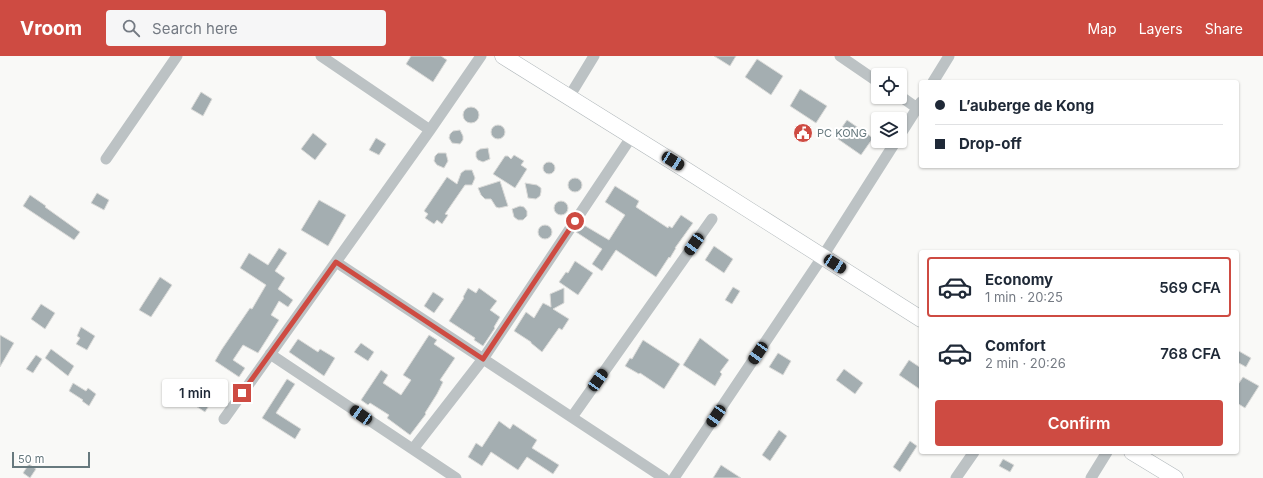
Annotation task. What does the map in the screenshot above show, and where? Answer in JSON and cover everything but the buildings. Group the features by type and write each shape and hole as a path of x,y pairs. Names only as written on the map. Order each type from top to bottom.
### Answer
{"main road":[{"path":"503,56 919,318"},
{"path":"1135,454 1174,478"}],"street":[{"path":"106,158 177,56"},
{"path":"321,56 430,130"},
{"path":"224,419 481,56"},
{"path":"569,97 594,56"},
{"path":"840,56 871,77"},
{"path":"934,80 950,56"},
{"path":"907,99 919,105 907,124"},
{"path":"413,449 483,359 632,136"},
{"path":"674,478 823,256 892,148"},
{"path":"572,417 712,219"},
{"path":"336,262 664,478"},
{"path":"270,354 456,478"},
{"path":"956,478 973,454"},
{"path":"1091,478 1106,454"}],"place":[{"name":"PC KONG","path":"803,133"}],"route":[{"path":"242,393 336,262 483,359 575,221"}]}
